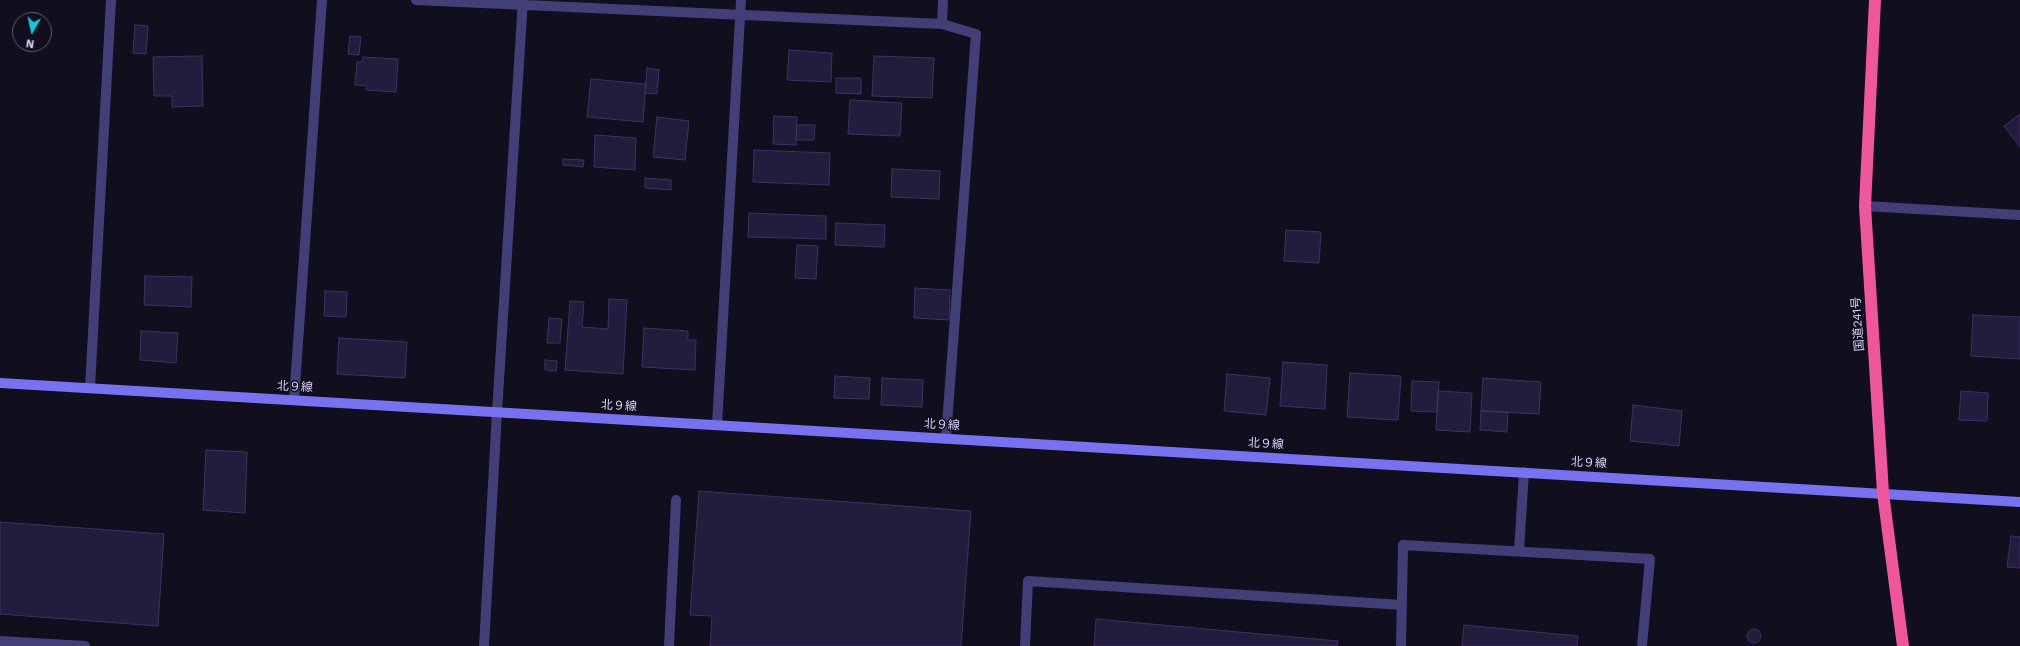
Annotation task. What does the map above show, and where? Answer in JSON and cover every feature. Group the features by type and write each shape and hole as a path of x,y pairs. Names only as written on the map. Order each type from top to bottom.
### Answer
{"highway":[{"name":"国道241号","path":"1875,0 1865,206 1883,493 1903,646"}],"street":[{"path":"90,388 111,0"},
{"path":"294,400 322,0"},
{"path":"416,0 523,2 942,24 976,34 946,438"},
{"path":"717,425 741,0"},
{"path":"942,24 943,0"},
{"path":"484,646 523,2"},
{"path":"1865,206 2020,215"},
{"name":"北９線","path":"0,383 2020,502"},
{"path":"1519,551 1524,472"},
{"path":"669,646 676,500"},
{"path":"1401,646 1403,545 1650,559 1642,646"},
{"path":"1025,646 1028,581 1402,605"},
{"path":"0,641 86,646"}],"building":[{"path":"135,25 148,26 146,54 133,53"},
{"path":"350,36 361,37 359,55 348,54"},
{"path":"789,50 832,53 831,82 787,80"},
{"path":"202,56 203,106 172,107 172,96 154,96 153,57"},
{"path":"874,56 934,58 932,98 872,96"},
{"path":"363,57 398,59 396,92 366,90 367,86 355,85 357,62 362,62"},
{"path":"647,68 659,70 657,94 645,93"},
{"path":"836,78 861,78 861,94 836,93"},
{"path":"591,79 646,84 643,122 587,117"},
{"path":"850,100 902,103 900,136 848,134"},
{"path":"2020,114 2020,147 2004,126"},
{"path":"774,116 797,117 796,145 773,144"},
{"path":"657,117 689,121 685,160 653,157"},
{"path":"797,125 815,125 814,140 796,140"},
{"path":"595,135 636,138 635,170 594,167"},
{"path":"754,150 830,153 829,185 753,182"},
{"path":"563,159 584,160 583,167 563,165"},
{"path":"892,169 940,171 939,199 891,197"},
{"path":"645,178 671,180 671,190 645,188"},
{"path":"749,213 826,216 826,239 748,237"},
{"path":"836,223 885,225 884,247 835,245"},
{"path":"1286,230 1321,232 1319,263 1284,261"},
{"path":"797,245 818,246 816,279 795,278"},
{"path":"145,276 192,277 191,307 144,305"},
{"path":"915,288 950,290 949,320 914,318"},
{"path":"325,291 347,292 346,317 324,316"},
{"path":"609,299 627,300 623,374 565,370 570,301 584,302 582,327 608,329"},
{"path":"1973,315 2020,317 2020,359 1971,356"},
{"path":"549,318 562,319 560,343 547,343"},
{"path":"644,328 688,331 688,340 696,340 695,370 642,367"},
{"path":"141,331 178,333 176,363 140,360"},
{"path":"339,338 407,342 405,378 337,374"},
{"path":"545,360 557,361 556,371 545,370"},
{"path":"1283,362 1327,365 1325,409 1280,406"},
{"path":"1350,373 1401,376 1398,420 1347,417"},
{"path":"1227,374 1270,378 1266,415 1224,411"},
{"path":"835,376 870,378 869,399 834,398"},
{"path":"882,378 923,380 922,407 881,405"},
{"path":"1483,378 1541,382 1539,414 1481,411"},
{"path":"1412,381 1439,382 1437,412 1411,411"},
{"path":"1438,391 1472,393 1470,432 1436,430"},
{"path":"1961,391 1988,393 1987,421 1959,420"},
{"path":"1633,405 1682,411 1679,446 1630,441"},
{"path":"1481,411 1508,412 1507,432 1480,430"},
{"path":"206,450 247,452 245,513 203,510"},
{"path":"699,491 971,511 961,646 710,646 712,616 690,615"},
{"path":"0,522 164,534 158,626 0,614"},
{"path":"2011,536 2020,537 2020,568 2007,567"},
{"path":"1096,619 1338,641 1337,646 1094,646"},
{"path":"1464,625 1578,636 1577,646 1462,646"},
{"path":"1751,629 1757,629 1761,633 1761,639 1757,643 1751,643 1747,639 1747,633"}]}
